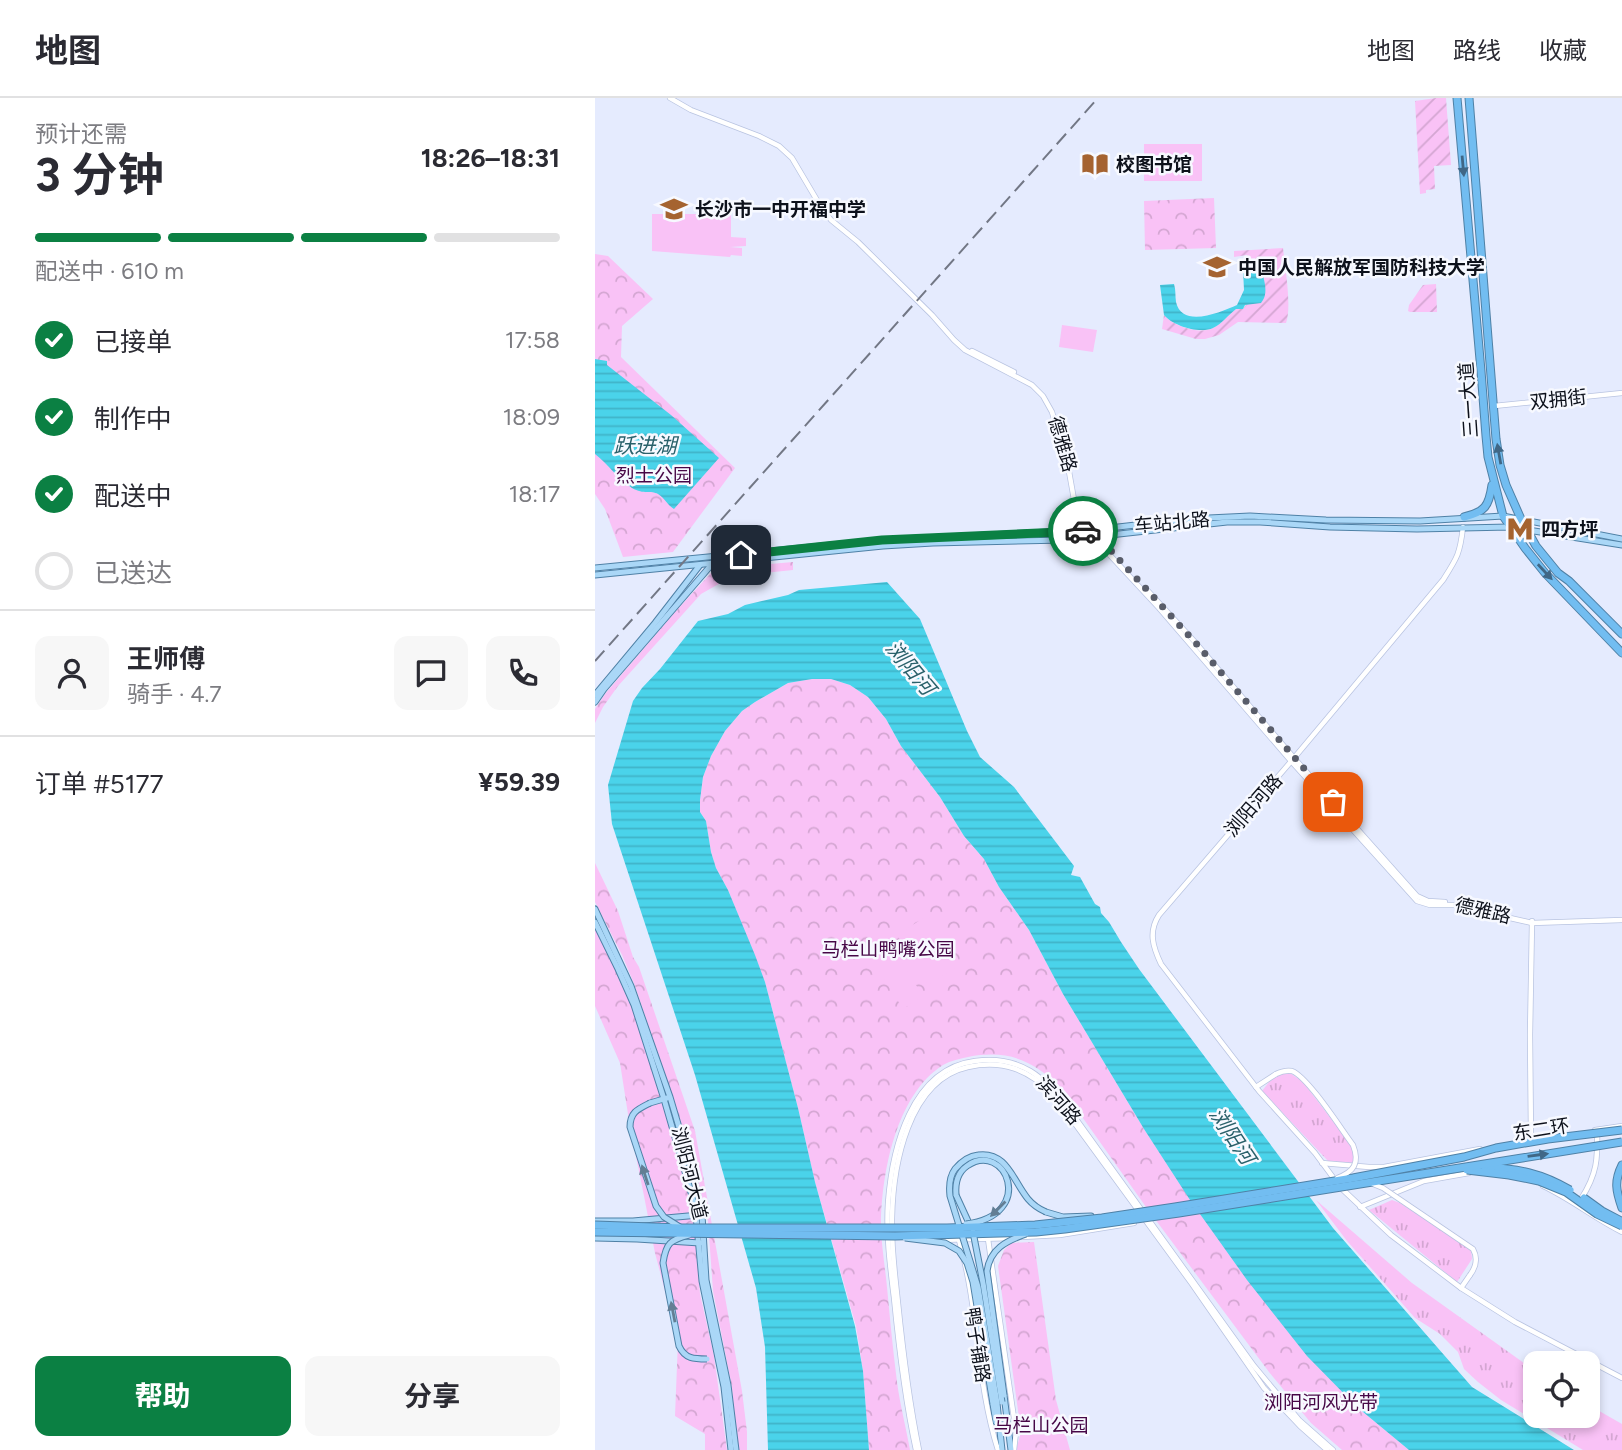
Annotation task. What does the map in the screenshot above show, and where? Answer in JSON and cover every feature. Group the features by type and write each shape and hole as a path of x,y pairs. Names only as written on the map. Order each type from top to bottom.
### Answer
{"highway":[{"name":"三一大道","path":"1457,98 1486,436 1503,516 1545,573 1622,653"},
{"name":"三一大道","path":"1469,98 1500,465 1525,528 1536,545 1558,573 1622,634"},
{"path":"1464,517 1478,514 1488,503 1493,477"},
{"path":"595,1223 682,1228 1012,1227 1112,1216 1329,1181 1464,1157 1509,1146 1622,1130"},
{"path":"595,1232 891,1236 1036,1232 1179,1213 1622,1142"},
{"path":"1622,1165 1617,1176 1617,1193 1622,1208"},
{"path":"1471,1166 1517,1169 1538,1174 1557,1182 1622,1224"},
{"path":"1396,1178 1473,1170 1539,1181 1566,1192 1597,1214 1622,1224"}],"main road":[{"name":"车站北路","path":"595,575 883,546 1034,542 1188,519 1250,516 1420,521 1503,516 1622,539"},
{"name":"车站北路","path":"1112,531 1227,522 1417,529 1509,527 1622,545"},
{"path":"1108,548 1112,531"},
{"name":"车站北路","path":"595,568 882,540 1093,534"},
{"path":"595,702 720,556"},
{"path":"595,695 708,557"},
{"name":"浏阳河大道","path":"595,909 631,986 667,1098 699,1215 706,1280 732,1412 734,1450"},
{"name":"浏阳河大道","path":"595,922 633,1005 667,1098"},
{"path":"667,1098 636,1110 630,1119 630,1127 656,1206 664,1217 682,1228"},
{"path":"997,1403 978,1287 950,1196 950,1183 955,1169 969,1157 992,1156 1006,1164 1028,1199 1039,1209 1063,1217 1112,1216"},
{"path":"900,1228 919,1225 969,1224 979,1222 1004,1206 1010,1185 1008,1177 997,1165 990,1162 971,1163 959,1174 956,1195 958,1202 968,1221 972,1231 982,1274 997,1403"},
{"path":"595,1223 699,1215"},
{"name":"鸭子铺路","path":"1011,1450 987,1280 988,1262 1002,1244 1036,1232"},
{"path":"692,1234 673,1240 665,1250 663,1263 679,1346 690,1358 720,1357"},
{"path":"891,1236 945,1243 963,1256 973,1282 997,1403 1011,1450"},
{"path":"595,1238 702,1243"},
{"name":"鸭子铺路","path":"997,1403 1001,1450"}],"street":[{"name":"德雅路","path":"672,98 779,144 789,152 832,218 859,239 953,336 967,348 1040,387 1052,407 1063,439 1076,502 1093,534 1194,641 1292,759 1420,899 1431,902 1461,902 1493,915 1532,922"},
{"name":"德雅路","path":"672,98 678,104 779,146 792,158 831,220 859,242 959,345 1040,391 1050,408 1061,440 1075,505 1093,534 1417,901 1430,905 1463,905 1490,917 1532,922 1622,919"},
{"name":"双拥街","path":"1493,406 1622,393"},
{"path":"1086,522 1112,531"},
{"name":"浏阳河路","path":"1256,1087 1161,964 1152,942 1152,928 1159,915 1443,580 1458,556 1463,527"},
{"path":"1531,1139 1532,922"},
{"name":"滨河路","path":"918,1450 905,1373 891,1236 893,1195 907,1131 919,1103 943,1077 965,1067 981,1064 1006,1066 1022,1071 1044,1086 1064,1108 1143,1214 1264,1388 1327,1450"},
{"path":"1329,1181 1346,1175 1355,1166 1356,1154 1353,1145 1301,1077 1290,1070 1276,1074 1256,1087 1315,1153 1321,1163 1345,1193 1391,1235 1461,1288 1515,1322 1622,1378"},
{"path":"1321,1163 1384,1167 1531,1139 1597,1130 1622,1130"},
{"path":"1576,1205 1595,1170 1598,1153 1597,1130"},
{"path":"1360,1207 1424,1181 1470,1173 1532,1181 1558,1193 1596,1219 1622,1232"},
{"path":"1369,1182 1383,1188 1473,1249 1476,1254 1475,1269 1461,1288"},
{"path":"891,1236 1051,1227 1143,1214"},
{"path":"891,1236 959,1240 1060,1235 1147,1221"},
{"name":"滨河路","path":"1147,1221 1261,1374 1299,1420 1333,1450"},
{"name":"鸭子铺路","path":"988,1239 1016,1432 1011,1450"},
{"name":"鸭子铺路","path":"959,1240 977,1334 989,1419 1001,1450"}],"green space":[{"path":"1446,98 1451,165 1434,166 1435,189 1420,194 1415,101"},
{"path":"1144,144 1202,144 1202,181 1144,181"},
{"path":"1214,198 1216,248 1145,250 1144,201"},
{"path":"652,214 731,214 731,237 746,238 746,246 730,247 742,248 742,256 652,251"},
{"path":"1283,248 1288,297 1286,323 1238,322 1219,335 1205,339 1162,329 1164,315 1180,326 1208,330 1236,309 1243,309 1264,281 1261,267 1248,268 1247,255 1234,257 1234,251"},
{"name":"烈士公园","path":"595,254 608,256 653,299 622,326 621,357 735,468 673,552 623,557 605,509 595,494"},
{"path":"1436,284 1437,312 1408,311 1409,305 1423,285"},
{"path":"1062,325 1097,330 1093,352 1059,347"},
{"path":"793,562 793,570 744,575 724,581 701,594 618,686 595,723 595,709 605,694 711,573 724,568"},
{"name":"马栏山鸭嘴公园","path":"831,679 850,685 868,697 886,719 901,746 940,797 964,836 984,859 999,887 1029,930 1063,994 1144,1129 1190,1199 1357,1407 1409,1450 1342,1450 1311,1423 1269,1372 1146,1207 1063,1090 1042,1071 1020,1060 1009,1056 983,1055 952,1061 927,1078 914,1095 895,1136 885,1181 881,1231 897,1382 910,1450 869,1450 863,1371 856,1326 815,1182 765,982 728,890 716,868 706,821 700,812 703,777 725,731 742,711 755,702 788,683"},
{"path":"595,863 618,911 633,957 639,967 695,1131 742,1391 747,1450 738,1450 732,1388 713,1291 708,1221 685,1136 635,986 595,902"},
{"path":"928,915 960,965 928,985 897,935"},
{"path":"595,929 627,989 692,1196 700,1294 714,1356 727,1450 705,1450 705,1434 675,1416 678,1340 655,1253 620,1063 595,1006"},
{"path":"884,934 923,996 903,1009 864,947"},
{"path":"1281,1073 1290,1073 1303,1082 1351,1145 1355,1160 1353,1163 1328,1161 1262,1091"},
{"path":"1316,1200 1412,1283 1523,1362 1523,1413 1501,1400 1464,1369 1458,1352 1440,1334 1415,1318 1347,1241"},
{"path":"1392,1200 1471,1249 1472,1259 1457,1282 1369,1210"},
{"name":"马栏山公园","path":"1034,1242 1056,1400 1070,1450 1016,1450 1021,1432 998,1266 1004,1250 1011,1243"},
{"path":"1600,1411 1622,1424 1622,1450 1583,1450 1547,1428 1600,1428"}],"water":[{"path":"1261,267 1265,290 1261,303 1236,309 1213,328 1187,328 1164,315 1160,285 1174,284 1176,302 1186,315 1203,316 1237,305 1244,290 1243,270"},
{"name":"跃进湖","path":"595,359 607,361 607,365 671,415 719,458 674,509 658,494 632,488 595,454"},
{"name":"浏阳河","path":"887,582 920,619 980,757 1014,787 1074,866 1071,875 1080,877 1139,969 1333,1228 1472,1387 1523,1418 1523,1428 1538,1428 1574,1450 1409,1450 1357,1407 1307,1356 1247,1280 1190,1200 1063,994 1029,930 999,887 984,859 964,836 940,797 901,746 886,719 868,697 850,685 831,679 812,679 788,683 742,711 725,731 711,756 703,777 700,800 700,812 706,821 716,868 728,890 765,982 815,1182 855,1326 863,1371 869,1450 768,1450 765,1347 756,1288 695,1075 612,824 608,785 633,701 698,621 728,614 745,605 799,590"}],"railway":[{"path":"595,661 1098,98"}],"way so far":[{"path":"1083,531 1092,530 1194,641 1333,802"}],"place":[{"name":"校图书馆","path":"1095,164"},
{"name":"长沙市一中开福中学","path":"674,209"},
{"name":"中国人民解放军国防科技大学","path":"1217,267"},
{"name":"四方坪","path":"1520,529"}],"route":[{"path":"741,555 882,540 1083,531"}],"park label":[{"name":"浏阳河风光带","path":"1321,1402"}]}
